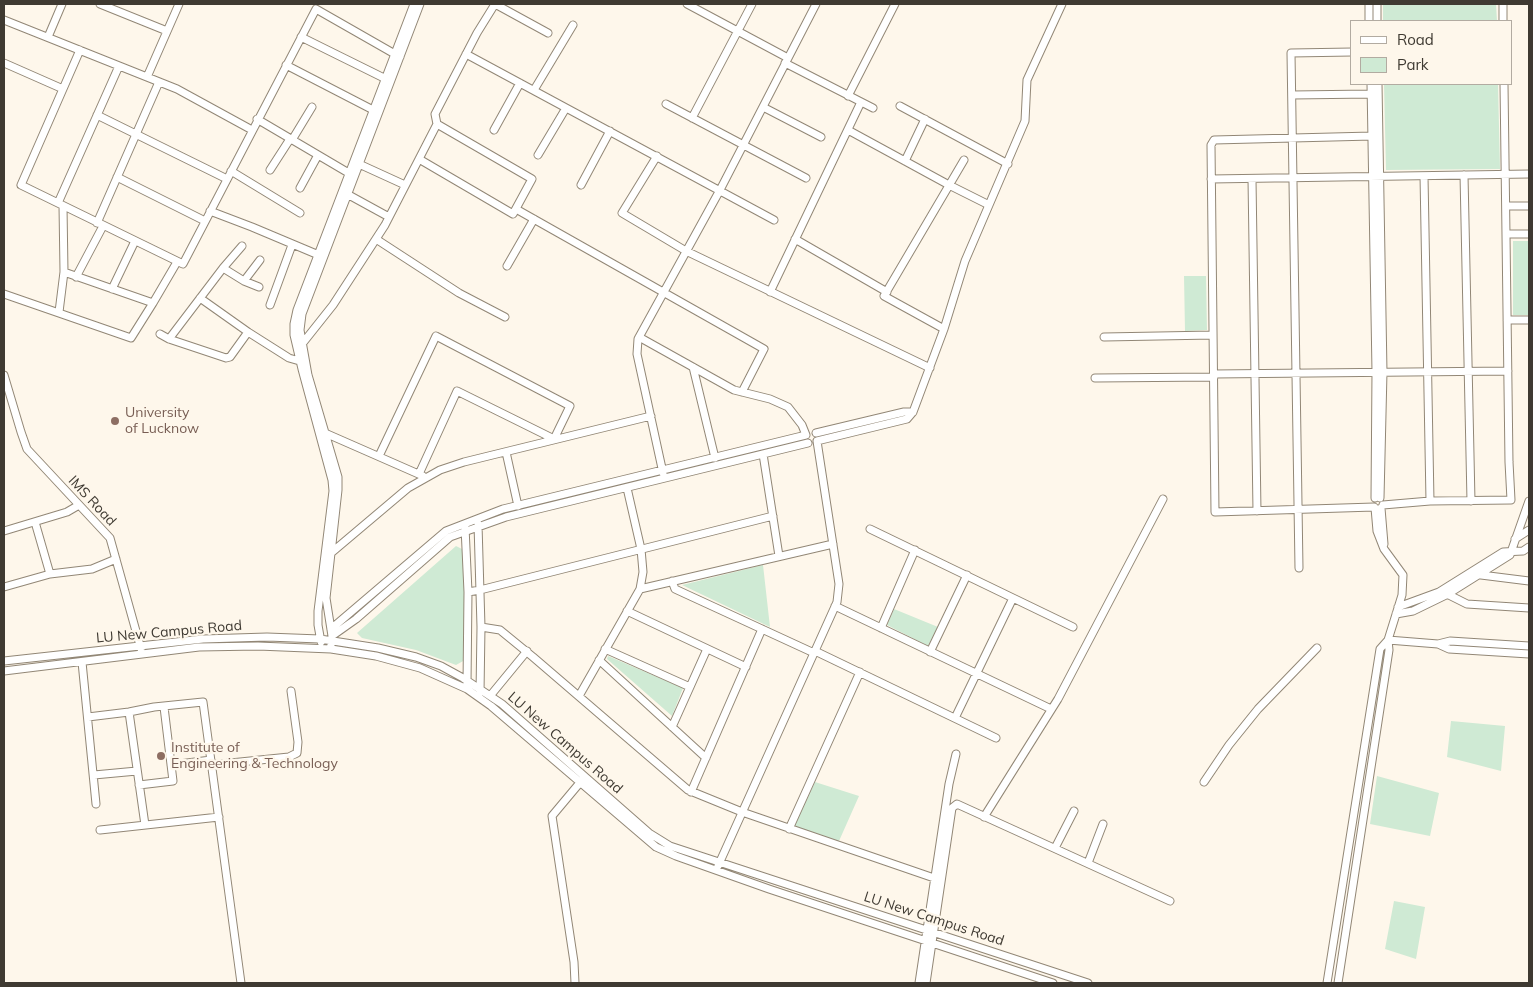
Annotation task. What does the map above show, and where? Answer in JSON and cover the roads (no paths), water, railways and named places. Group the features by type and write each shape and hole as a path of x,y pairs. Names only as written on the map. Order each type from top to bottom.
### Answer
{"street":[{"path":"48,38 62,4"},
{"path":"100,4 167,31"},
{"path":"148,77 179,4"},
{"path":"303,362 300,330 302,314 320,256 397,56 414,4"},
{"path":"397,56 420,4"},
{"path":"302,344 333,305 389,217 437,124 435,114 466,54 495,4 548,33"},
{"path":"688,4 738,31 848,96 873,108"},
{"path":"692,118 752,4"},
{"path":"664,478 637,354 639,337 720,190 816,4"},
{"path":"848,96 895,4"},
{"path":"639,337 734,390 770,399 788,407 802,425 807,439 814,444 817,441 907,420 913,412 930,368 965,262 1025,121 1027,80 1062,4"},
{"path":"1369,4 1369,20"},
{"path":"1377,4 1377,20"},
{"path":"1502,4 1503,20"},
{"path":"80,50 20,185 183,264 316,9 397,56"},
{"path":"4,20 177,89 252,130"},
{"path":"534,90 573,25"},
{"path":"301,37 388,80"},
{"path":"1299,568 1291,53 1350,52"},
{"path":"466,54 774,220"},
{"path":"4,62 63,89"},
{"path":"286,65 376,112"},
{"path":"59,312 64,272 61,205 119,66"},
{"path":"76,277 159,82"},
{"path":"494,130 520,83"},
{"path":"1370,85 1376,177"},
{"path":"1327,983 1380,650 1388,640 1402,596 1404,575 1384,549 1377,531 1379,372 1376,177 1378,85"},
{"path":"1372,136 1214,140 1211,145 1215,512 1298,510 1430,501 1511,500 1504,85"},
{"path":"1292,95 1371,94"},
{"path":"770,292 861,102"},
{"path":"666,104 806,178"},
{"path":"763,106 821,137"},
{"path":"900,106 1008,164"},
{"path":"270,170 312,107"},
{"path":"538,155 566,108"},
{"path":"331,639 326,598 335,492 303,362 294,335 296,310 347,194 351,175 359,164 376,112"},
{"path":"97,115 226,179"},
{"path":"258,119 351,175"},
{"path":"905,161 925,119"},
{"path":"419,159 513,214 532,179 437,124"},
{"path":"848,130 989,205"},
{"path":"581,185 610,131"},
{"path":"300,188 318,155"},
{"path":"657,156 622,213 686,251 930,368"},
{"path":"944,329 884,296 964,160"},
{"path":"359,164 405,185"},
{"path":"231,171 300,213"},
{"path":"1211,179 1529,174"},
{"path":"1424,176 1430,501"},
{"path":"1464,176 1471,501"},
{"path":"117,178 205,221"},
{"path":"1252,179 1257,511"},
{"path":"347,194 389,217"},
{"path":"1506,206 1529,206"},
{"path":"516,209 764,349 742,392"},
{"path":"210,212 252,226 320,256"},
{"path":"507,266 534,219"},
{"path":"1506,234 1529,234"},
{"path":"376,239 459,294 505,317"},
{"path":"795,239 887,292"},
{"path":"112,289 135,241"},
{"path":"270,305 292,245"},
{"path":"169,339 242,246"},
{"path":"244,281 260,260"},
{"path":"4,294 131,338 177,262"},
{"path":"223,268 244,281 259,287"},
{"path":"64,272 153,303"},
{"path":"200,298 289,358 303,362"},
{"path":"1507,320 1529,320"},
{"path":"160,334 169,339 226,358 230,357 248,332"},
{"path":"1104,336 1213,335"},
{"path":"379,456 436,336 570,406 554,440"},
{"path":"693,367 715,458"},
{"path":"1095,378 1296,373 1508,371"},
{"name":"IMS Road","path":"4,375 20,432 27,449 110,538 143,654"},
{"path":"419,474 457,391 554,440"},
{"path":"314,406 325,433 338,477 318,611 318,625 322,648"},
{"path":"465,528 478,528 506,517 764,454 807,439 810,432 816,433 904,412 913,412"},
{"path":"331,553 408,488 440,470 464,462 651,416"},
{"path":"325,433 427,477"},
{"path":"716,870 835,606 840,584 817,441 818,436 816,433"},
{"path":"331,639 450,537 478,519 518,506 662,470 807,439"},
{"path":"506,452 518,506"},
{"path":"764,454 780,556"},
{"path":"578,696 640,589 642,572 641,549 627,488"},
{"path":"984,817 1052,709 1163,499"},
{"path":"1397,610 1413,611 1448,594 1510,555 1514,539 1529,501"},
{"path":"4,531 67,512 79,504"},
{"path":"468,592 773,516"},
{"path":"478,519 481,626 480,698"},
{"path":"35,522 50,574"},
{"path":"465,528 468,592 467,685"},
{"path":"870,529 1073,627"},
{"path":"1514,539 1529,530"},
{"path":"640,589 833,544"},
{"path":"1397,610 1439,592 1504,552 1523,551 1529,547"},
{"path":"881,628 915,550"},
{"path":"4,587 50,574 92,569 116,559"},
{"path":"1481,574 1529,581"},
{"path":"930,652 967,575"},
{"path":"672,581 675,589 860,672 996,738"},
{"path":"1439,592 1448,594 1467,604 1529,608"},
{"path":"955,718 1013,598"},
{"path":"835,606 1052,709"},
{"path":"318,611 328,611"},
{"path":"627,611 746,667"},
{"path":"481,626 500,630 527,651 691,792 789,829 934,878"},
{"path":"691,792 762,629"},
{"name":"LU New Campus Road","path":"4,661 203,639 267,637 331,639 416,658 441,666 467,685 480,698 582,779 670,846 1088,983"},
{"name":"LU New Campus Road","path":"4,671 199,647 322,648 331,639"},
{"path":"1388,640 1438,644 1450,641 1529,646"},
{"path":"1338,983 1389,650 1388,640"},
{"path":"1438,644 1449,649 1529,654"},
{"path":"1204,782 1229,745 1258,709 1317,648"},
{"path":"605,649 690,687"},
{"path":"672,727 707,649"},
{"path":"490,696 527,651"},
{"path":"599,660 706,758"},
{"path":"82,662 96,804"},
{"path":"789,829 860,672"},
{"name":"LU New Campus Road","path":"467,685 480,690 502,704 656,847 716,870 1053,983"},
{"path":"172,766 289,757 297,753 298,742 291,691"},
{"path":"88,717 203,702 241,983"},
{"path":"139,786 174,781 164,707"},
{"path":"130,712 144,826"},
{"path":"926,983 932,943 930,931 934,878 949,784 956,754"},
{"path":"94,775 137,771"},
{"path":"575,983 574,962 552,816 582,779"},
{"path":"919,983 925,941 930,931 952,808 957,804 1170,901"},
{"path":"1055,848 1074,811"},
{"path":"100,830 218,817"},
{"path":"1088,863 1103,824"},
{"path":"1350,845 1359,848"}],"place":[{"name":"University of Lucknow","path":"115,421"},
{"name":"Institute of Engineering & Technology","path":"161,756"}]}
